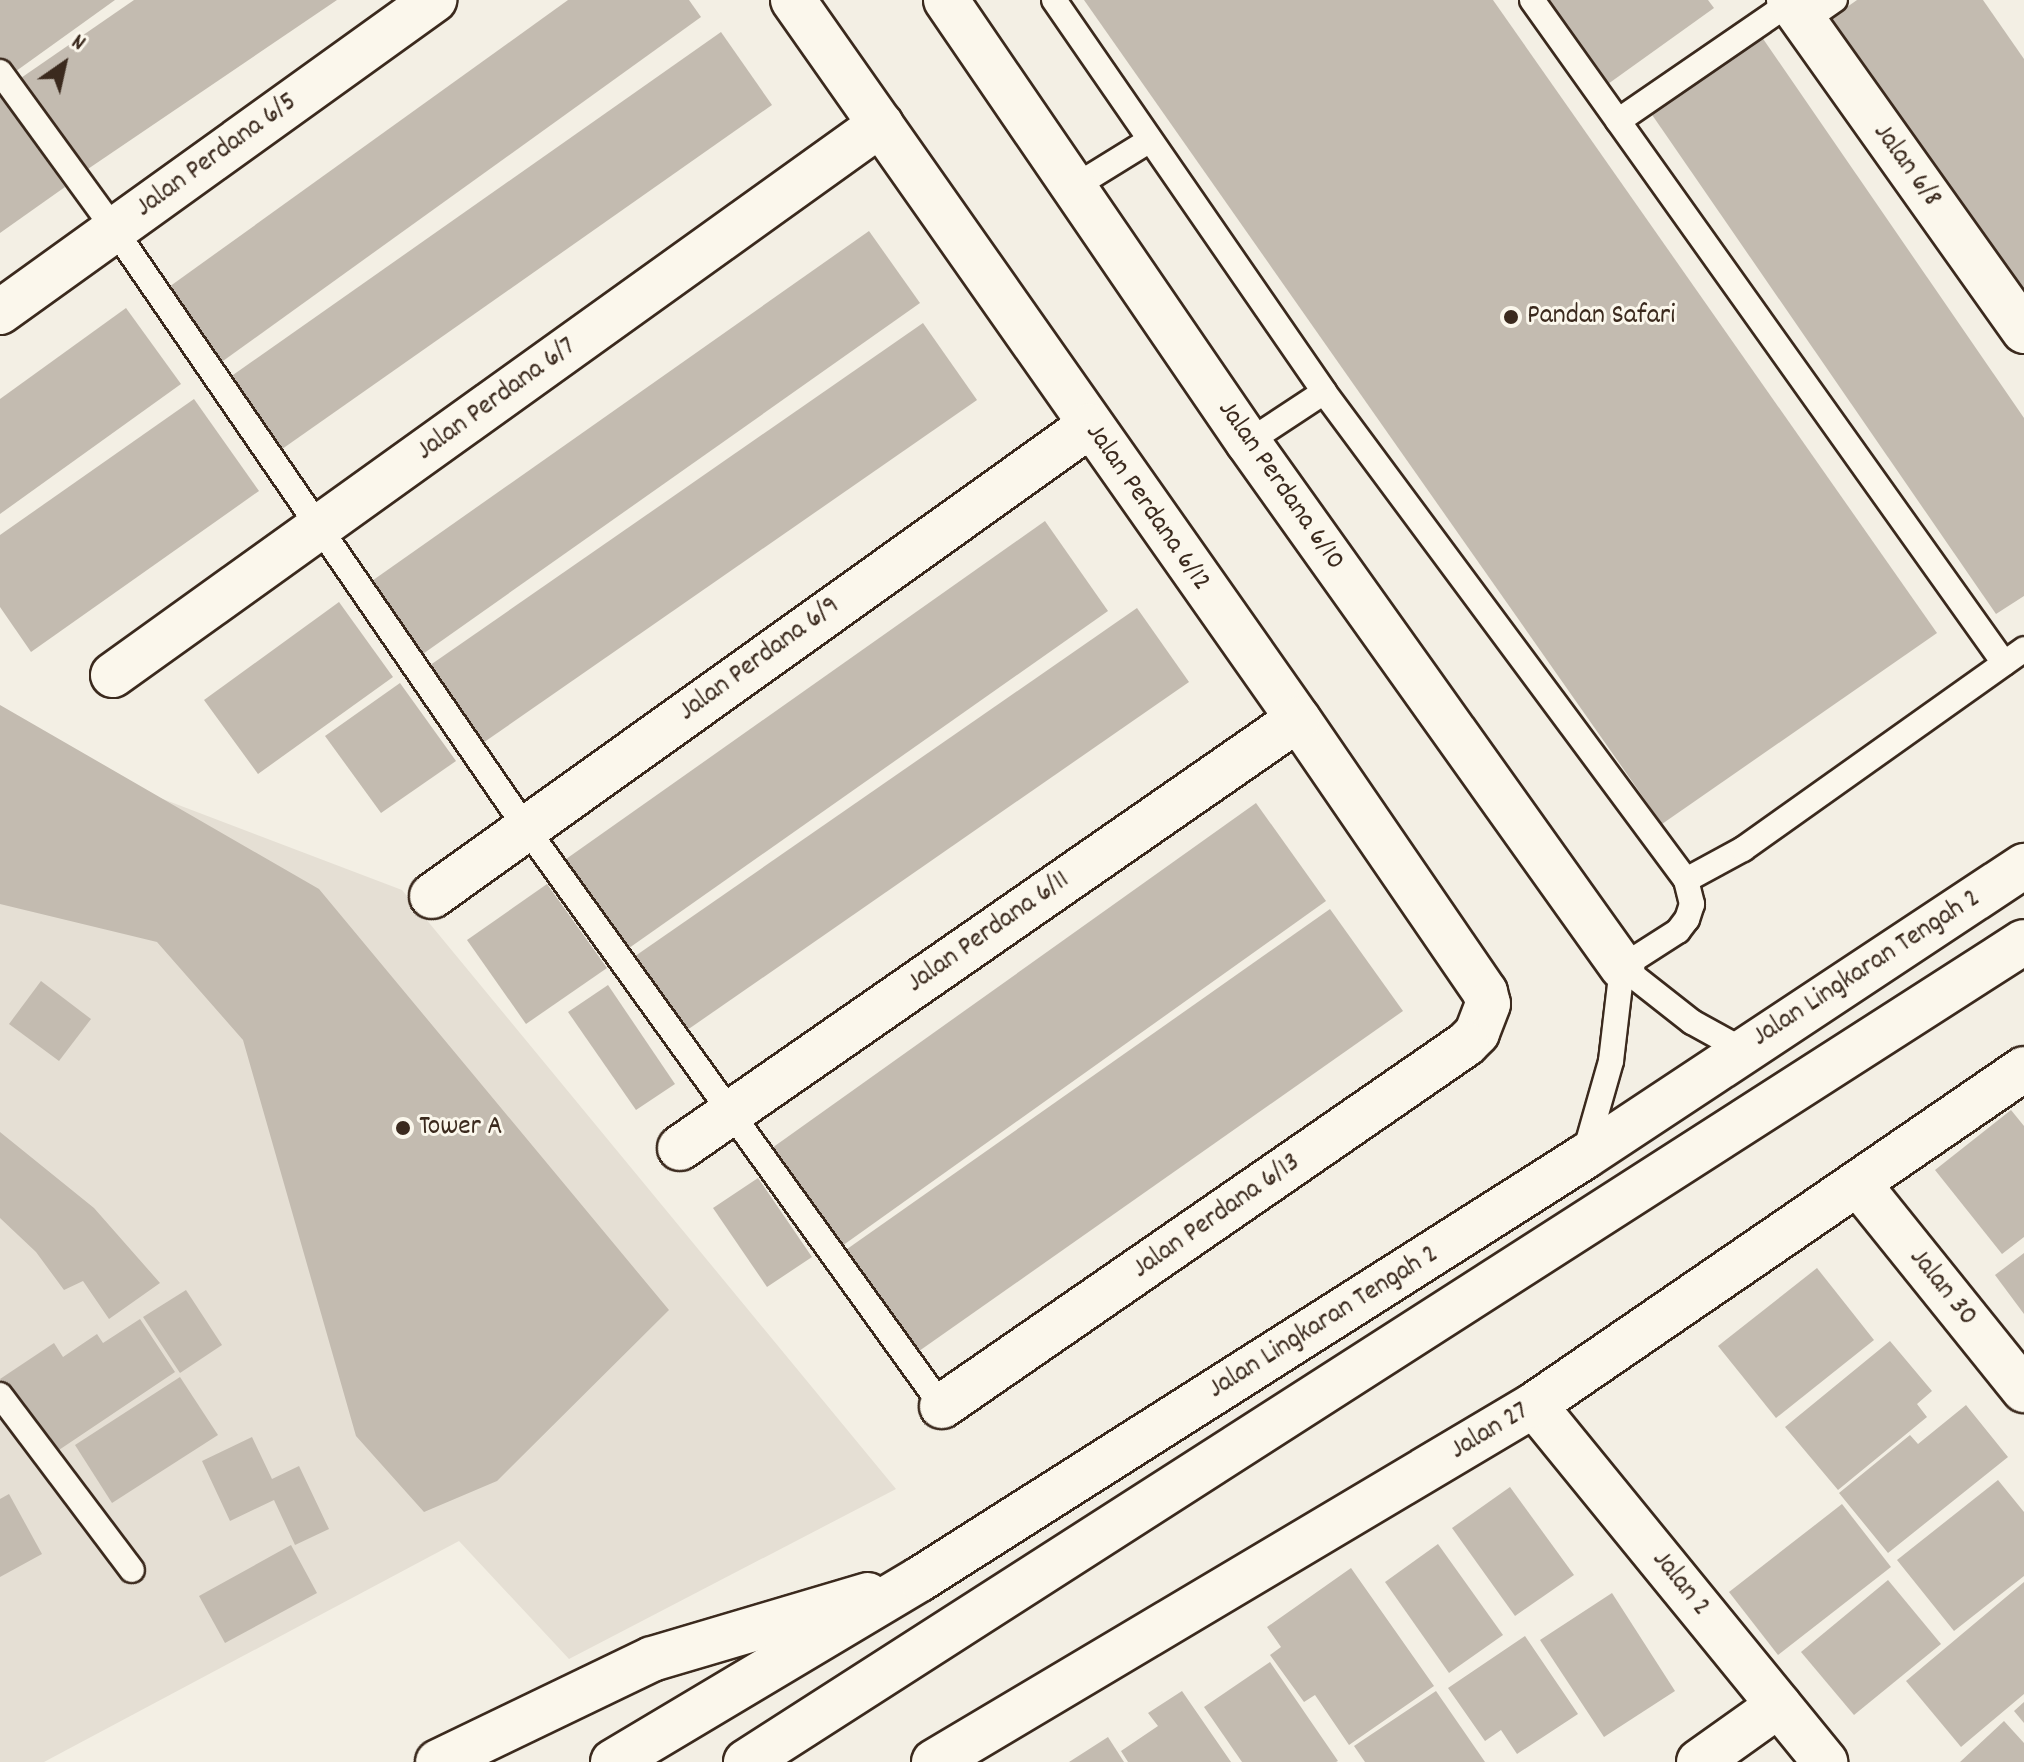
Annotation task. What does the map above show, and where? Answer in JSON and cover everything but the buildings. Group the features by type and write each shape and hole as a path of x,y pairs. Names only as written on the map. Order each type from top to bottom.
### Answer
{"main road":[{"name":"Jalan Perdana 6/5","path":"0,312 434,0"},
{"name":"Jalan Perdana 6/12","path":"793,0 1089,426 1298,719 1485,992 1483,1020"},
{"name":"Jalan Perdana 6/10","path":"946,0 1248,442 1622,967"},
{"name":"Jalan 6/8","path":"1805,6 2024,331"},
{"name":"Jalan Perdana 6/7","path":"113,675 881,124"},
{"name":"Jalan Perdana 6/9","path":"432,896 1089,426"},
{"name":"Jalan Perdana 6/11","path":"680,1148 1298,719"},
{"name":"Jalan Lingkaran Tengah 2","path":"613,1762 920,1579 1584,1157 2024,866"},
{"path":"746,1762 2024,942"},
{"name":"Jalan Perdana 6/13","path":"942,1406 1466,1044 1483,1020"},
{"name":"Jalan 27","path":"934,1762 1534,1405 1860,1186 2024,1069"},
{"name":"Jalan 30","path":"1860,1186 2024,1390"},
{"name":"Jalan 2","path":"1534,1405 1825,1762"},
{"path":"438,1762 652,1659 920,1579"},
{"path":"1699,1762 1779,1705"}],"lane":[{"path":"1054,0 1324,392 1686,880 1692,904 1678,931 1622,967"},
{"path":"1532,0 2014,656 1743,849 1686,880"},
{"path":"1618,121 1805,6"},
{"path":"0,72 114,229 526,828 942,1406"},
{"path":"1074,187 1150,140"},
{"path":"1248,442 1324,392"},
{"path":"1622,967 1692,1022 1743,1050"},
{"path":"1584,1157 1611,1061 1622,967"},
{"path":"0,1395 132,1570"}],"shaded area":[{"path":"0,737 402,890 896,1489 569,1659 459,1541 44,1762 0,1762"}],"place":[{"name":"Pandan Safari","path":"1511,317"},
{"name":"Tower A","path":"403,1128"}]}
